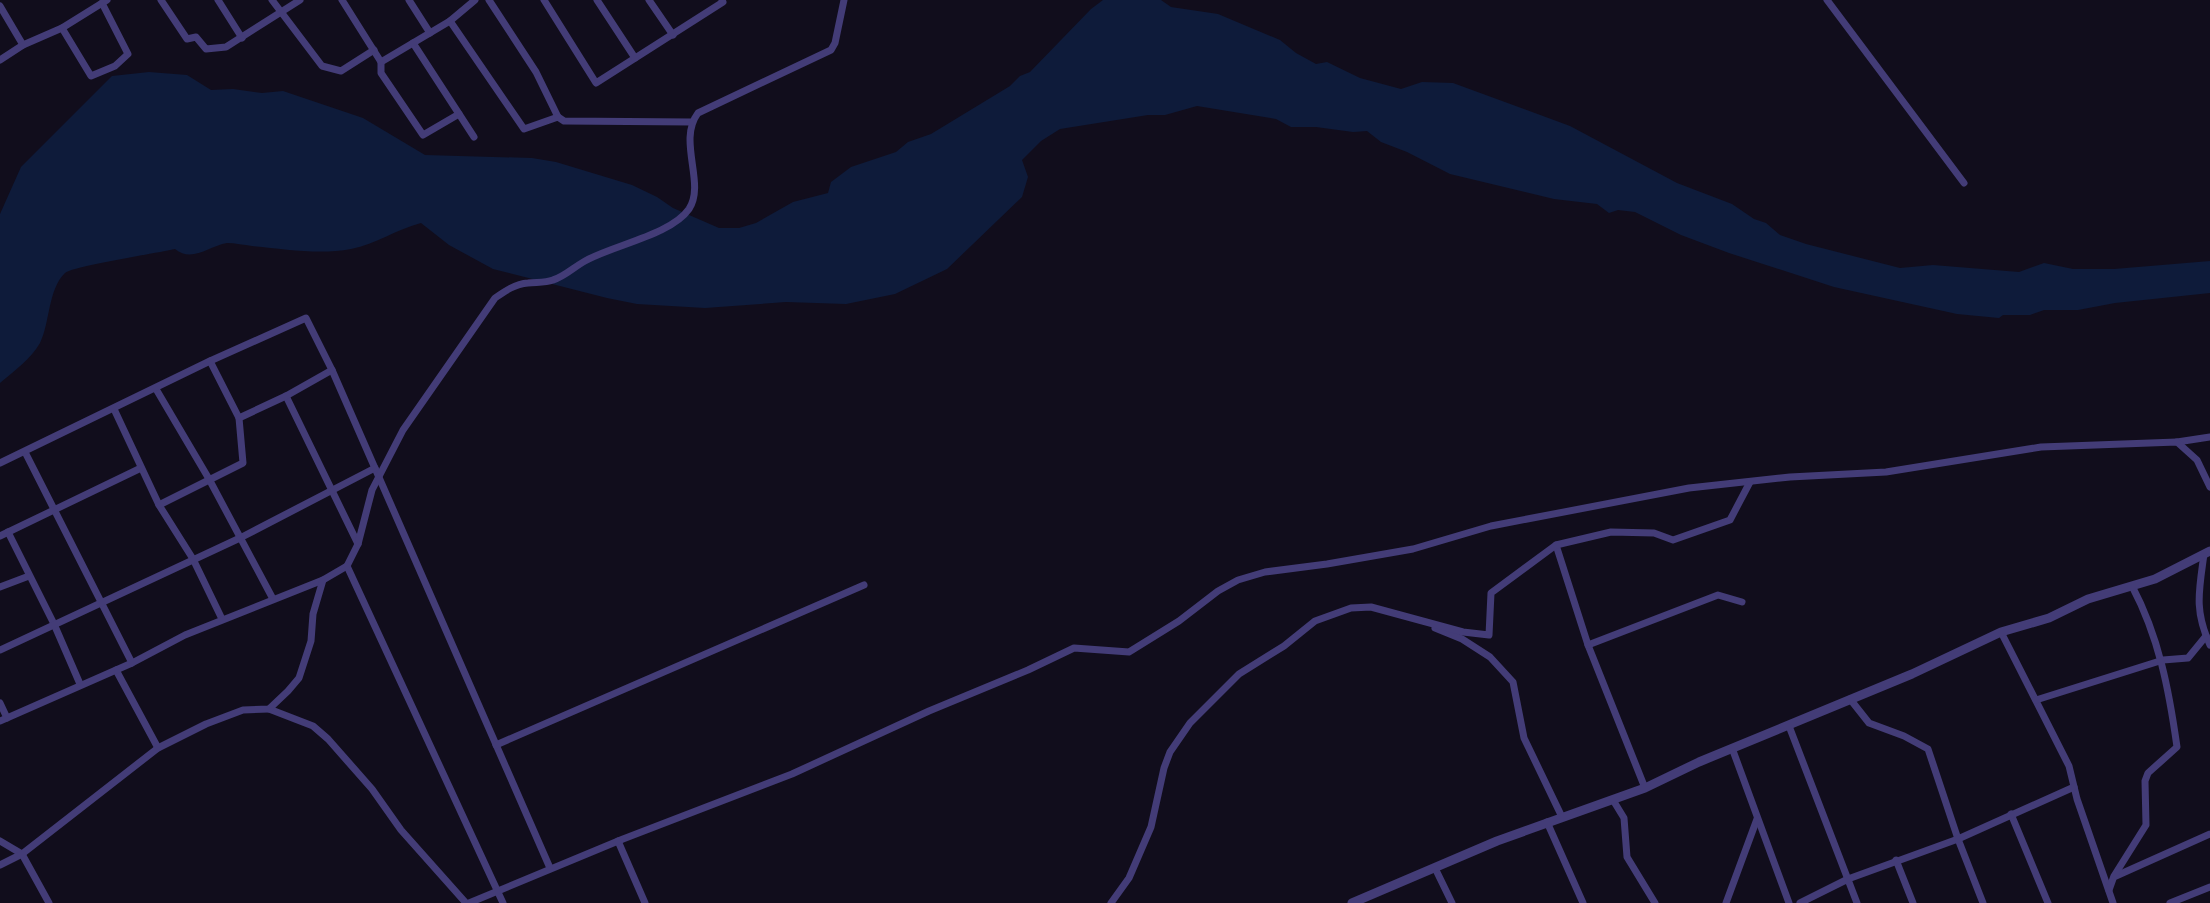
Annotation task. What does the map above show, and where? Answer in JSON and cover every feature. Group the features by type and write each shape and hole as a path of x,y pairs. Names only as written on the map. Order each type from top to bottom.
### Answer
{"street":[{"path":"161,0 187,39 196,37 206,49 226,47 300,0"},
{"path":"218,0 242,38"},
{"path":"272,0 322,66 341,71 374,50"},
{"path":"342,0 381,62 381,73 423,135 459,114"},
{"path":"409,0 430,33"},
{"path":"381,62 450,21 475,0"},
{"path":"489,0 536,72 558,117 564,121 691,122"},
{"path":"544,0 596,83 722,0"},
{"path":"597,0 635,58"},
{"path":"649,0 673,35"},
{"path":"0,703 3,719 132,663 222,619 323,580 347,566 358,544 372,490 403,430 495,298 518,285 554,280 585,261 659,230 686,213 693,203 694,191 691,122 710,105 831,50 844,0"},
{"path":"1827,0 1964,183"},
{"path":"0,60 105,2 128,54 115,66 91,76 62,28"},
{"path":"0,6 23,45"},
{"path":"450,21 524,129 558,117"},
{"path":"413,43 474,137"},
{"path":"0,463 306,318 332,370 550,868"},
{"path":"159,505 243,463 239,418 210,361"},
{"path":"239,418 332,370"},
{"path":"156,389 209,479 273,599"},
{"path":"286,396 358,544"},
{"path":"114,409 159,505 193,559 222,619"},
{"path":"0,865 22,854 158,748 243,710 269,709 313,726 328,739 372,789 401,830 467,903 792,774 1074,648 1129,652 1179,621 1218,591 1238,580 1265,572 1413,549 1491,526 1689,488 1790,477 1886,472 2041,447 2177,442 2210,437"},
{"path":"2177,442 2197,460 2210,487"},
{"path":"25,452 132,663"},
{"path":"80,684 54,624 4,534 141,468"},
{"path":"0,650 240,538 375,468"},
{"path":"1111,903 1129,878 1151,827 1170,752 1190,723 1239,674 1284,646 1315,621 1351,608 1371,607 1463,632 1489,635 1491,593 1556,545 1611,532 1654,533 1673,540 1730,520 1750,482"},
{"path":"1556,545 1588,645 1645,788"},
{"path":"1352,903 1547,822 1645,788 1732,748 1912,674 2001,632 2049,618 2088,599 2155,579 2207,553"},
{"path":"2207,553 2197,605 2210,645"},
{"path":"347,566 503,903"},
{"path":"0,587 29,576"},
{"path":"269,709 299,678 311,641 313,614 323,580"},
{"path":"496,745 864,585"},
{"path":"2109,890 2114,876 2146,825 2145,781 2148,773 2177,747 2163,660 2146,613 2132,586"},
{"path":"1588,645 1718,595 1742,602"},
{"path":"1411,618 1462,639 1490,657 1513,682 1524,738 1562,817"},
{"path":"2001,632 2069,766 2113,903"},
{"path":"2036,700 2163,660 2188,658 2206,636"},
{"path":"116,670 158,748"},
{"path":"1850,699 1869,723 1928,749 1983,903"},
{"path":"1789,726 1857,903"},
{"path":"1732,748 1789,903"},
{"path":"1800,903 1848,879 1958,839 2074,787"},
{"path":"1613,800 1624,818 1627,857 1655,903"},
{"path":"2011,814 2048,903"},
{"path":"1726,903 1757,819"},
{"path":"1547,822 1583,903"},
{"path":"2114,876 2210,834"},
{"path":"0,841 22,854 49,903"},
{"path":"618,841 645,903"},
{"path":"1896,860 1913,903"},
{"path":"1435,868 1452,903"},
{"path":"2170,903 2210,887"},
{"path":"1377,892 1382,903"}],"water":[{"path":"1103,0 1161,0 1171,7 1218,14 1280,40 1316,64 1327,62 1360,78 1401,89 1422,82 1453,83 1570,126 1677,183 1732,204 1766,223 1780,235 1806,244 1900,268 1933,265 2019,272 2044,263 2073,269 2114,269 2210,261 2210,293 2078,310 2044,310 2030,315 2003,315 1999,318 1957,314 1834,287 1681,235 1635,212 1618,210 1609,213 1597,204 1554,199 1450,174 1381,142 1367,131 1291,127 1276,119 1197,106 1165,115 1060,129 1041,141 1022,160 1028,177 1022,197 947,269 895,294 846,304 786,302 705,308 637,304 493,269 449,245 421,223 360,247 339,251 302,251 227,243 194,254 175,249 71,270 65,273 55,288 40,343 27,360 0,383 0,214 21,167 112,76 149,72 187,75 211,90 283,91 363,118 425,155 532,158 556,162 632,185 673,208 719,228 739,228 756,223 793,202 828,193 831,182 851,167 896,152 908,142 931,134 1010,86 1020,76 1030,72"}]}
